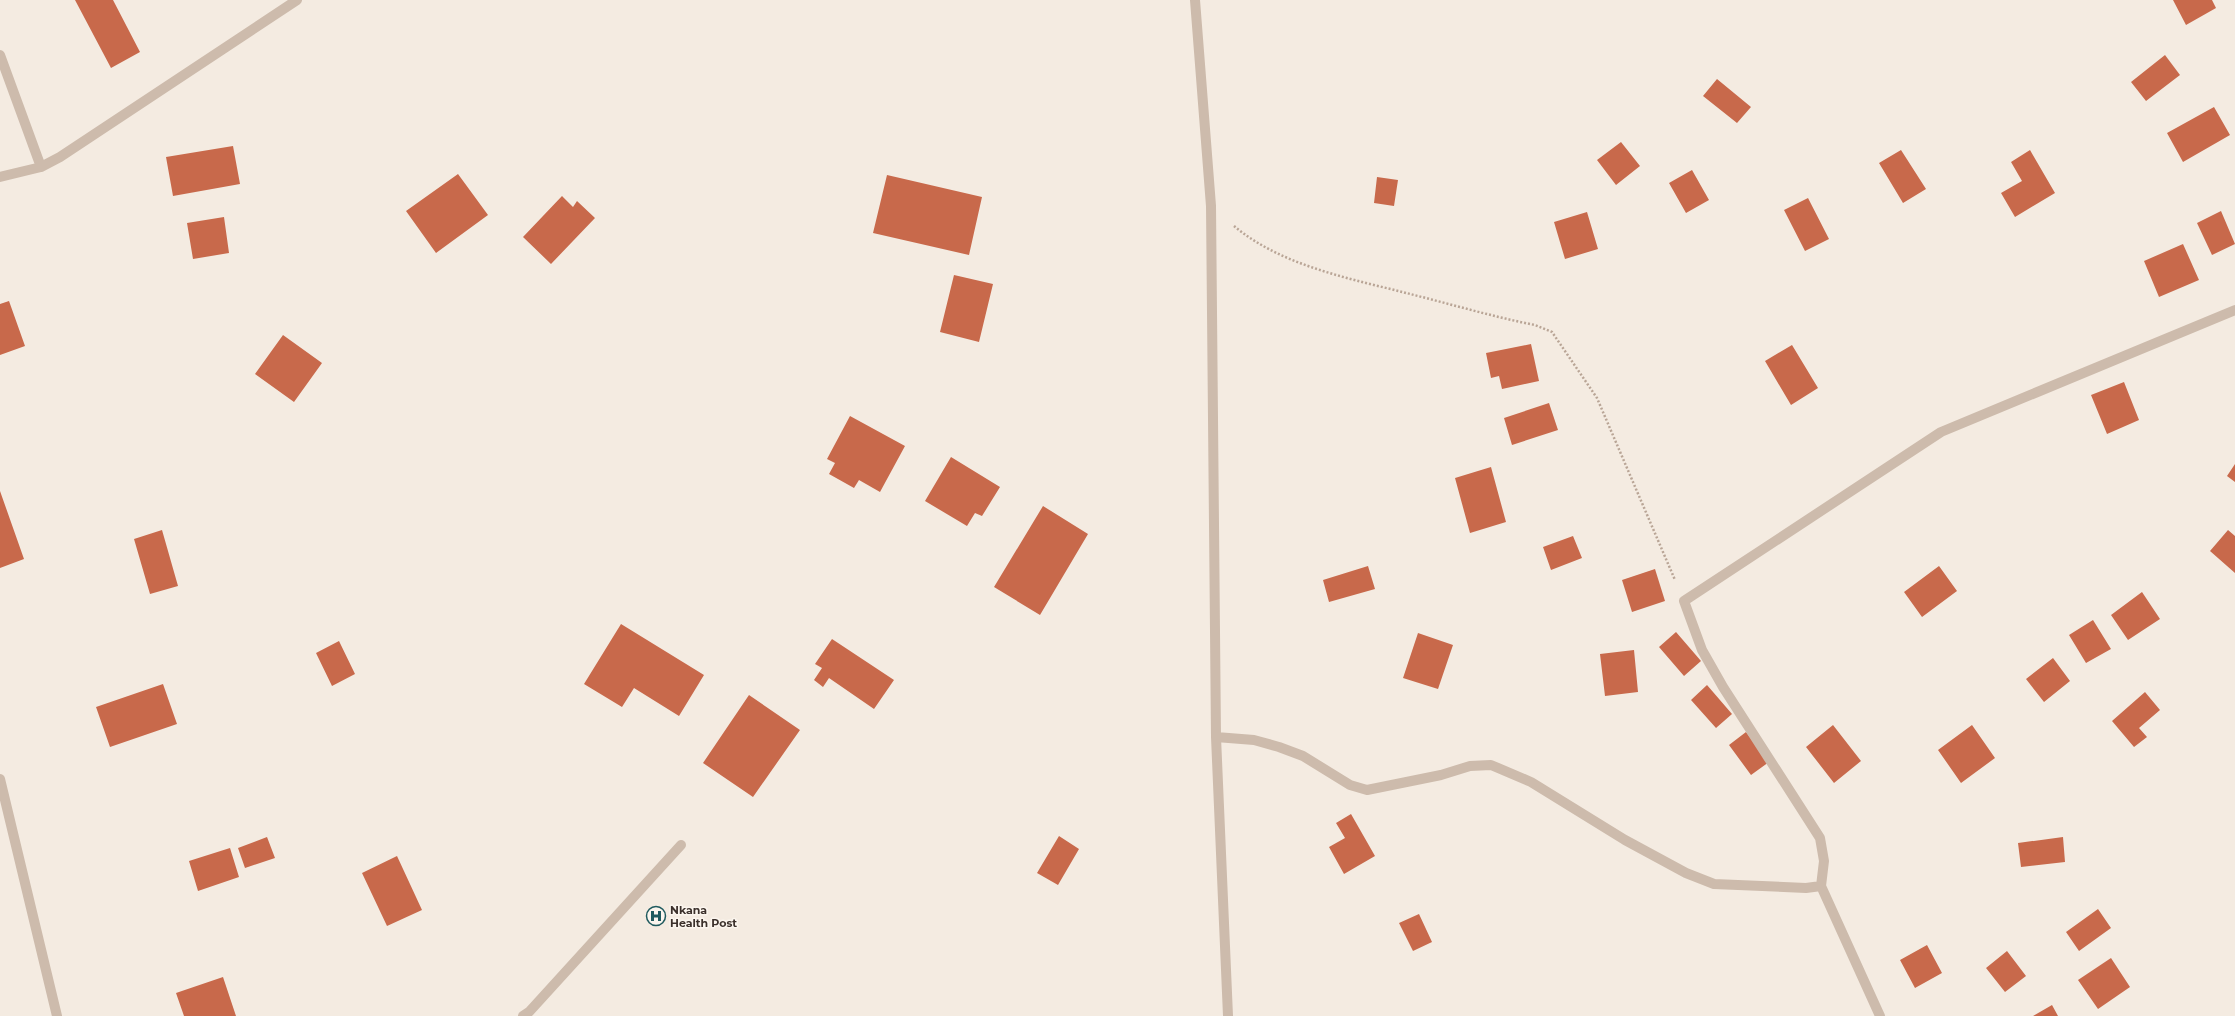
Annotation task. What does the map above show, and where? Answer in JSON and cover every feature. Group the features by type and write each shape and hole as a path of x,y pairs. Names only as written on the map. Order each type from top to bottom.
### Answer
{"street":[{"path":"0,177 41,167 60,157 297,0"},
{"path":"1195,0 1211,206 1216,737 1228,1016"},
{"path":"0,55 41,167"},
{"path":"1880,1016 1821,886 1824,861 1817,833 1723,687 1702,650 1684,601 1941,432 2235,310"},
{"path":"1216,737 1254,740 1279,747 1303,756 1350,785 1366,790 1441,775 1481,764 1491,764 1532,782 1625,840 1679,870 1714,884 1806,888 1821,886"},
{"path":"0,779 57,1016"},
{"path":"523,1016 529,1012 681,845"}],"path":[{"path":"1211,206 1245,235 1278,254 1344,276 1535,325 1552,332 1597,398 1684,601"}],"building":[{"path":"75,0 113,0 140,52 111,68"},
{"path":"2173,0 2212,0 2216,8 2186,25"},
{"path":"2165,55 2180,75 2146,101 2131,82"},
{"path":"1717,79 1751,107 1737,123 1703,96"},
{"path":"2214,107 2230,135 2183,162 2167,133"},
{"path":"1621,142 1640,166 1616,185 1597,160"},
{"path":"233,146 240,184 173,196 166,157"},
{"path":"1901,150 1926,189 1903,203 1879,163"},
{"path":"2030,150 2055,193 2015,217 2001,193 2022,181 2011,162"},
{"path":"1692,170 1709,200 1686,213 1669,183"},
{"path":"458,174 488,215 436,253 406,211"},
{"path":"887,175 982,197 969,255 873,233"},
{"path":"1377,177 1398,180 1394,206 1374,203"},
{"path":"562,196 573,207 577,201 595,218 551,264 523,237"},
{"path":"1808,198 1829,239 1805,251 1784,210"},
{"path":"2221,211 2235,244 2212,255 2197,223"},
{"path":"1587,212 1598,249 1565,259 1554,222"},
{"path":"224,217 229,253 193,259 187,223"},
{"path":"2183,244 2199,280 2159,297 2144,261"},
{"path":"954,275 993,284 979,342 940,332"},
{"path":"9,301 25,346 0,355 0,304"},
{"path":"283,335 322,363 294,402 255,374"},
{"path":"1531,344 1539,381 1502,389 1499,376 1491,378 1486,353"},
{"path":"1792,345 1818,388 1791,405 1765,361"},
{"path":"2124,382 2139,420 2107,434 2091,395"},
{"path":"1549,403 1558,430 1512,445 1504,418"},
{"path":"850,416 905,446 880,492 859,480 854,488 829,474 835,463 827,459"},
{"path":"951,457 1000,487 982,516 975,513 967,526 925,501"},
{"path":"2235,464 2235,482 2227,476"},
{"path":"1491,467 1506,522 1470,533 1455,478"},
{"path":"0,491 24,559 0,568"},
{"path":"1043,506 1088,534 1040,615 994,587"},
{"path":"162,530 178,586 150,594 134,539"},
{"path":"2228,530 2235,536 2235,573 2210,551"},
{"path":"1573,536 1582,558 1551,570 1543,547"},
{"path":"1368,566 1375,589 1329,602 1323,580"},
{"path":"1939,566 1957,591 1922,617 1904,592"},
{"path":"1655,569 1665,601 1632,612 1622,580"},
{"path":"2142,592 2160,619 2128,640 2111,615"},
{"path":"2093,620 2111,649 2086,663 2069,635"},
{"path":"621,624 704,675 679,716 634,688 622,707 584,684"},
{"path":"1676,632 1701,661 1684,676 1659,647"},
{"path":"1418,633 1453,645 1438,689 1403,678"},
{"path":"832,639 894,680 874,709 829,678 823,687 814,680 822,668 815,664"},
{"path":"339,641 355,674 332,686 316,653"},
{"path":"1634,650 1638,692 1605,696 1600,654"},
{"path":"2053,658 2070,681 2044,702 2026,679"},
{"path":"163,684 177,724 110,747 96,707"},
{"path":"1707,685 1732,714 1716,728 1691,700"},
{"path":"2145,692 2160,710 2139,728 2147,737 2134,747 2112,721"},
{"path":"749,695 800,730 753,797 703,763"},
{"path":"1833,725 1861,761 1834,783 1806,747"},
{"path":"1972,725 1995,758 1961,783 1938,750"},
{"path":"1746,732 1769,762 1751,775 1729,745"},
{"path":"1351,814 1375,856 1344,874 1329,847 1345,838 1336,823"},
{"path":"1059,836 1079,849 1058,885 1037,873"},
{"path":"267,837 275,858 245,868 238,848"},
{"path":"2063,837 2065,862 2021,867 2018,843"},
{"path":"230,848 239,877 198,891 189,861"},
{"path":"397,856 422,910 387,926 362,873"},
{"path":"2098,909 2111,928 2079,951 2066,932"},
{"path":"1419,914 1432,942 1413,951 1399,923"},
{"path":"1927,945 1942,973 1915,988 1900,960"},
{"path":"2007,951 2026,976 2005,992 1986,968"},
{"path":"2111,958 2130,987 2098,1009 2078,980"},
{"path":"223,977 236,1016 184,1016 176,993"},
{"path":"2052,1005 2058,1016 2033,1016"}],"place":[{"name":"Nkana Health Post","path":"656,916"}]}
